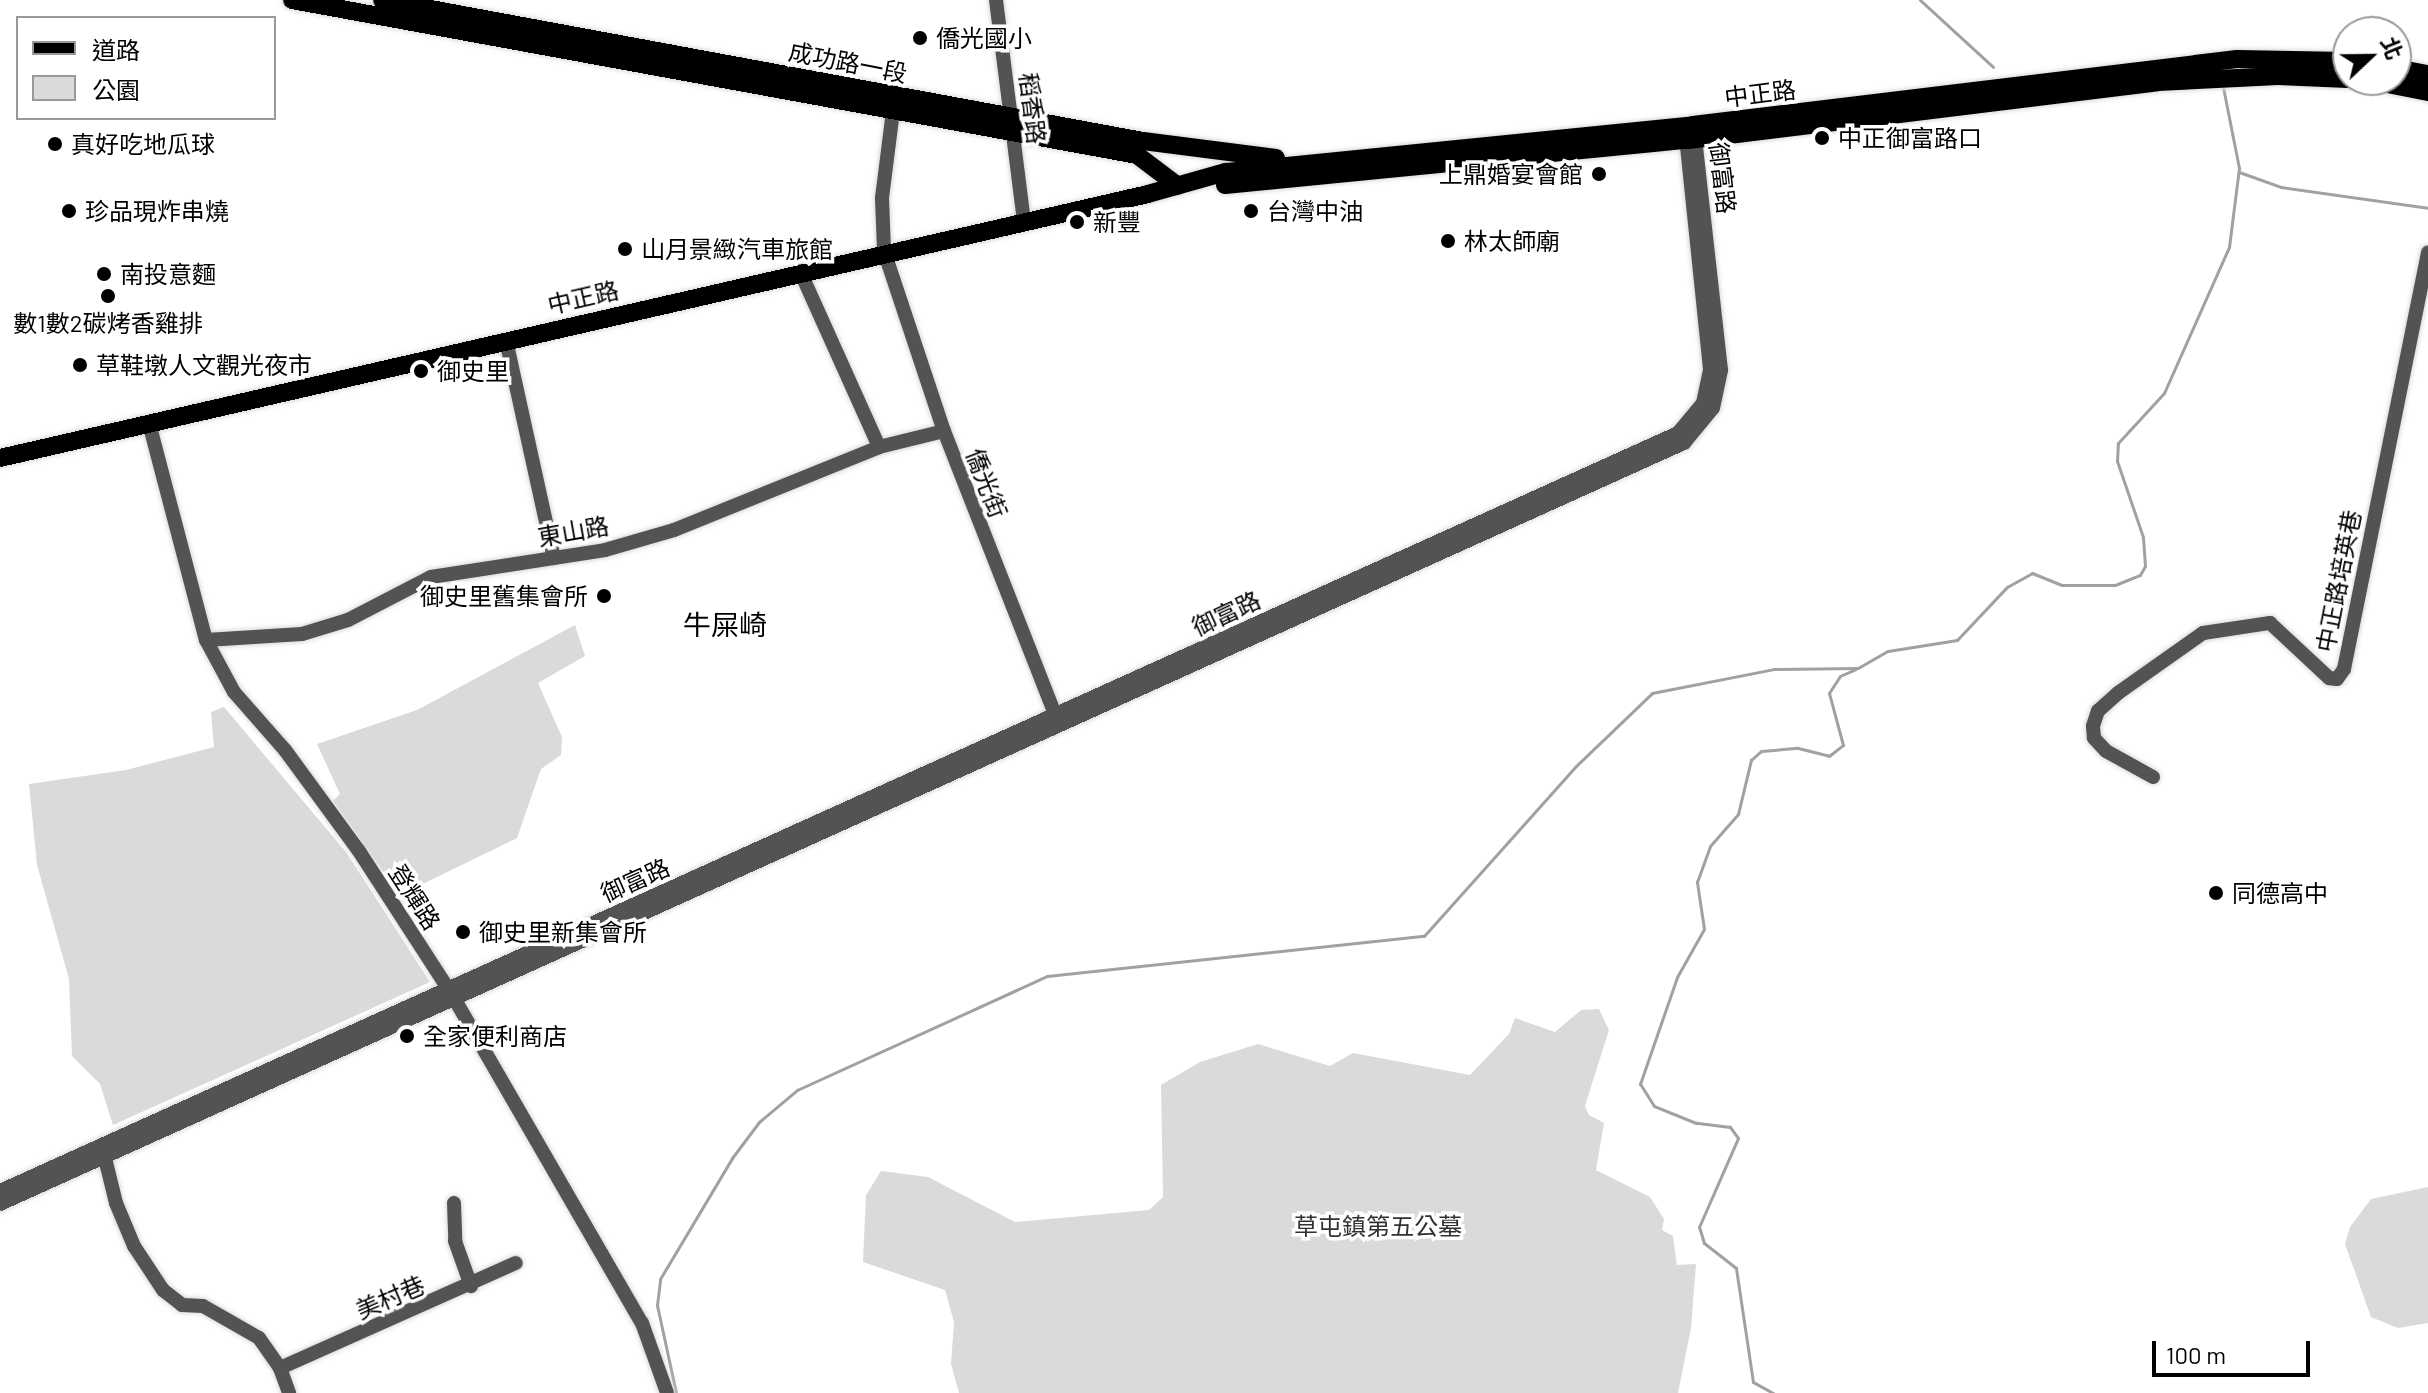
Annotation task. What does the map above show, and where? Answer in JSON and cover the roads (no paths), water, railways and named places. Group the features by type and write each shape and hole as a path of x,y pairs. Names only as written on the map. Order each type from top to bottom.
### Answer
{"main road":[{"name":"成功路一段","path":"292,0 894,103"},
{"name":"成功路一段","path":"382,0 1015,126 1137,155 1178,186"},
{"name":"中正路","path":"0,458 884,251 1178,186 1226,172 1306,161 1693,135 2237,59 2332,61"},
{"name":"中正路","path":"1178,186 1693,135 2157,82 2264,76 2332,78"},
{"name":"成功路一段","path":"1015,126 1306,161"}],"street":[{"name":"稻香路","path":"996,0 1015,126 1024,221"},
{"name":"僑光街","path":"894,103 882,198 884,251 944,431 1057,721"},
{"name":"御富路","path":"0,1204 103,1151 1057,721 1678,433 1692,421 1708,388 1710,369 1693,135"},
{"name":"中正路培英巷","path":"2153,777 2106,751 2094,738 2093,726 2098,711 2118,693 2203,633 2270,623 2329,678 2337,679 2344,669 2428,252"},
{"path":"800,271 879,447"},
{"path":"506,340 554,558"},
{"name":"登輝路","path":"149,423 206,640 234,692 285,750 359,851 451,993 642,1323 667,1393"},
{"name":"東山路","path":"206,640 302,634 348,620 431,577 554,558 674,530 879,447 944,431"},
{"name":"御富路","path":"0,1191 103,1151"},
{"path":"103,1151 134,1246 163,1290 182,1305 203,1306 244,1326 280,1368 289,1393"},
{"path":"454,1203 455,1241 471,1286"},
{"name":"美村巷","path":"280,1368 471,1286 516,1263"}],"waterway":[{"path":"1920,0 1993,67"},
{"path":"676,1393 657,1305 660,1279 732,1158 759,1122 797,1090 1047,976 1424,936 1576,766 1652,693 1774,669 1858,668 1888,651 1957,640 2007,587 2032,573 2062,585 2115,585 2140,575 2145,566 2143,537 2117,461 2118,443 2164,393 2229,247 2239,168 2223,87"},
{"path":"2239,172 2281,187 2428,208"},
{"path":"1773,1393 1753,1382 1736,1268 1704,1243 1699,1227 1738,1138 1730,1127 1696,1123 1654,1106 1640,1084 1677,977 1704,929 1697,882 1710,846 1738,814 1751,760 1761,751 1798,748 1829,756 1843,745 1829,693 1840,676 1856,669"}],"place":[{"name":"僑光國小","path":"920,38"},
{"name":"中正御富路口","path":"1822,138"},
{"name":"真好吃地瓜球","path":"55,144"},
{"name":"上鼎婚宴會館","path":"1599,174"},
{"name":"珍品現炸串燒","path":"69,211"},
{"name":"台灣中油","path":"1251,211"},
{"name":"新豐","path":"1077,222"},
{"name":"林太師廟","path":"1448,241"},
{"name":"山月景緻汽車旅館","path":"625,249"},
{"name":"南投意麵","path":"104,274"},
{"name":"數1數2碳烤香雞排","path":"108,296"},
{"name":"草鞋墩人文觀光夜市","path":"80,365"},
{"name":"御史里","path":"421,371"},
{"name":"御史里舊集會所","path":"604,596"},
{"name":"同德高中","path":"2216,893"},
{"name":"御史里新集會所","path":"463,932"},
{"name":"全家便利商店","path":"407,1036"}],"district":[{"name":"牛屎崎","path":"725,624"}],"park label":[{"name":"草屯鎮第五公墓","path":"1378,1226"}]}
